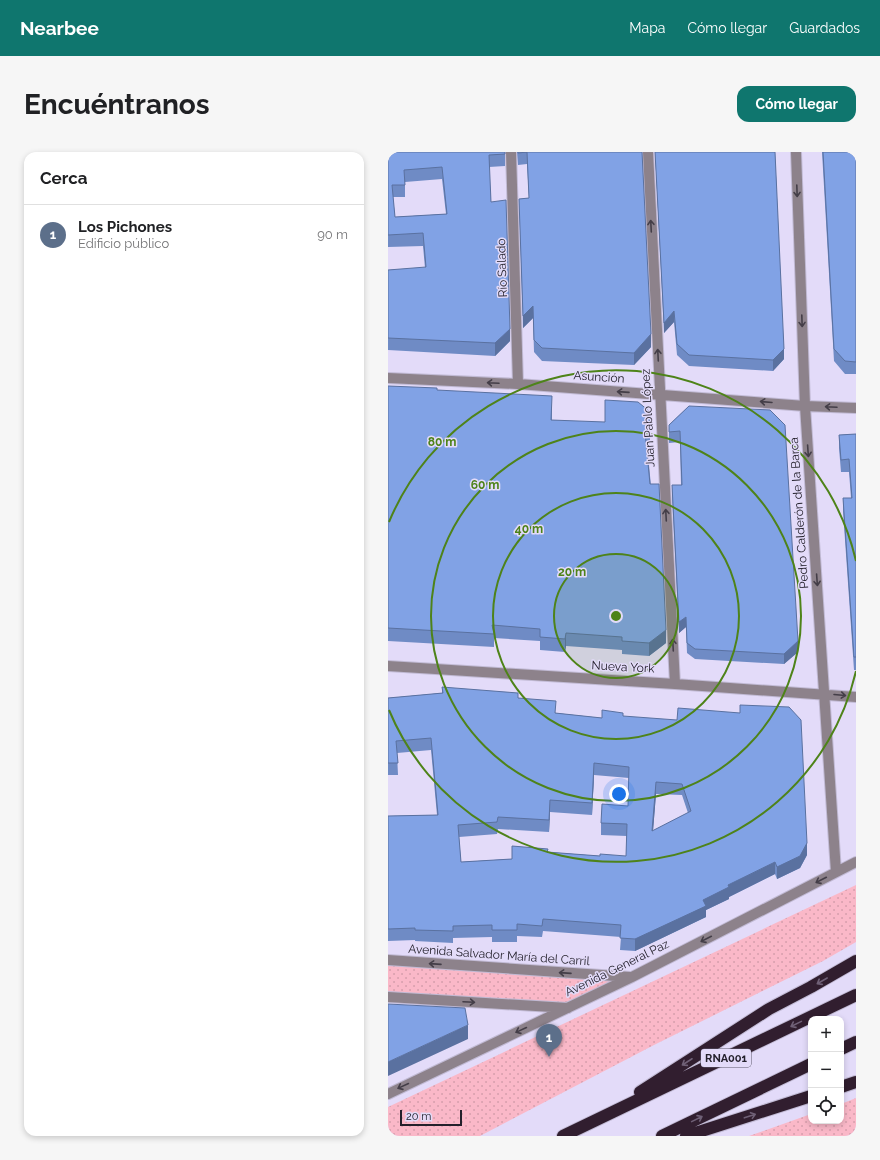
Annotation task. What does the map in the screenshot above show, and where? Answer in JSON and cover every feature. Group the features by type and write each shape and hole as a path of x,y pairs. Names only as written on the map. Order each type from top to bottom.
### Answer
{"highway":[{"path":"597,1120 769,1009 856,961"},
{"name":"RNA001","path":"564,1136 856,996"},
{"path":"844,1048 856,1042"},
{"path":"662,1136 808,1065"},
{"path":"844,1086 856,1082"},
{"path":"686,1136 808,1097"}],"street":[{"name":"Río Salado","path":"511,152 518,384"},
{"name":"Juan Pablo López","path":"648,152 675,684"},
{"name":"Pedro Calderón de la Barca","path":"796,152 805,406 836,872"},
{"name":"Asunción","path":"388,378 518,384 805,406 856,408"},
{"name":"Nueva York","path":"388,666 856,697"},
{"name":"Avenida General Paz","path":"388,1094 632,977 856,862"},
{"name":"Avenida Salvador María del Carril","path":"388,960 632,977"},
{"path":"388,997 568,1008"}],"shaded area":[{"path":"856,885 856,942 823,961 654,1045 480,1136 388,1136 388,1107"},
{"path":"388,960 632,977 568,1008 388,997"},
{"path":"856,1098 856,1136 749,1136 808,1115 808,1124 844,1124 844,1103"}],"building":[{"path":"388,152 505,152 505,154 489,155 491,202 506,200 510,329 495,343 388,338 388,270 426,267 423,233 388,235","holes":["442,167 447,214 395,217 392,185 405,185 404,170"]},
{"path":"527,152 642,152 651,334 634,353 542,348 534,340 533,306 523,316 519,199 529,198"},
{"path":"655,152 775,152 784,349 773,360 689,355 677,344 674,311 664,323"},
{"path":"823,152 856,152 856,362 845,361 834,349"},
{"path":"388,386 552,396 551,420 605,422 605,400 638,402 649,411 650,431 645,432 650,484 659,484 666,630 649,643 622,641 622,637 566,633 565,639 540,637 540,629 492,625 494,634 388,628"},
{"path":"689,406 770,410 785,425 798,641 784,654 695,649 687,643 686,617 679,622 672,485 682,485 680,431 669,432 669,425"},
{"path":"856,434 856,657 854,657 843,498 852,498 849,459 841,460 839,435"},
{"path":"442,687 518,693 518,698 556,701 555,713 602,718 602,710 623,713 623,716 677,720 678,708 740,713 740,705 789,707 801,720 807,843 800,856 777,867 775,862 728,885 729,887 703,900 706,906 635,939 620,938 621,925 543,919 542,926 517,924 517,930 492,930 492,925 453,926 453,931 415,930 415,928 388,929 388,816 438,815 431,738 396,741 398,763 388,763 388,698 443,693","holes":["594,763 629,767 628,806 602,804 601,823 627,824 626,856 600,854 600,856 547,852 548,849 512,846 512,859 461,862 458,825 497,822 498,817 549,820 550,800 592,803","656,782 682,784 691,811 652,831"]},
{"path":"388,1004 465,1008 468,1025 388,1062"}],"place":[{"name":"Los Pichones","path":"549,1057"}]}
